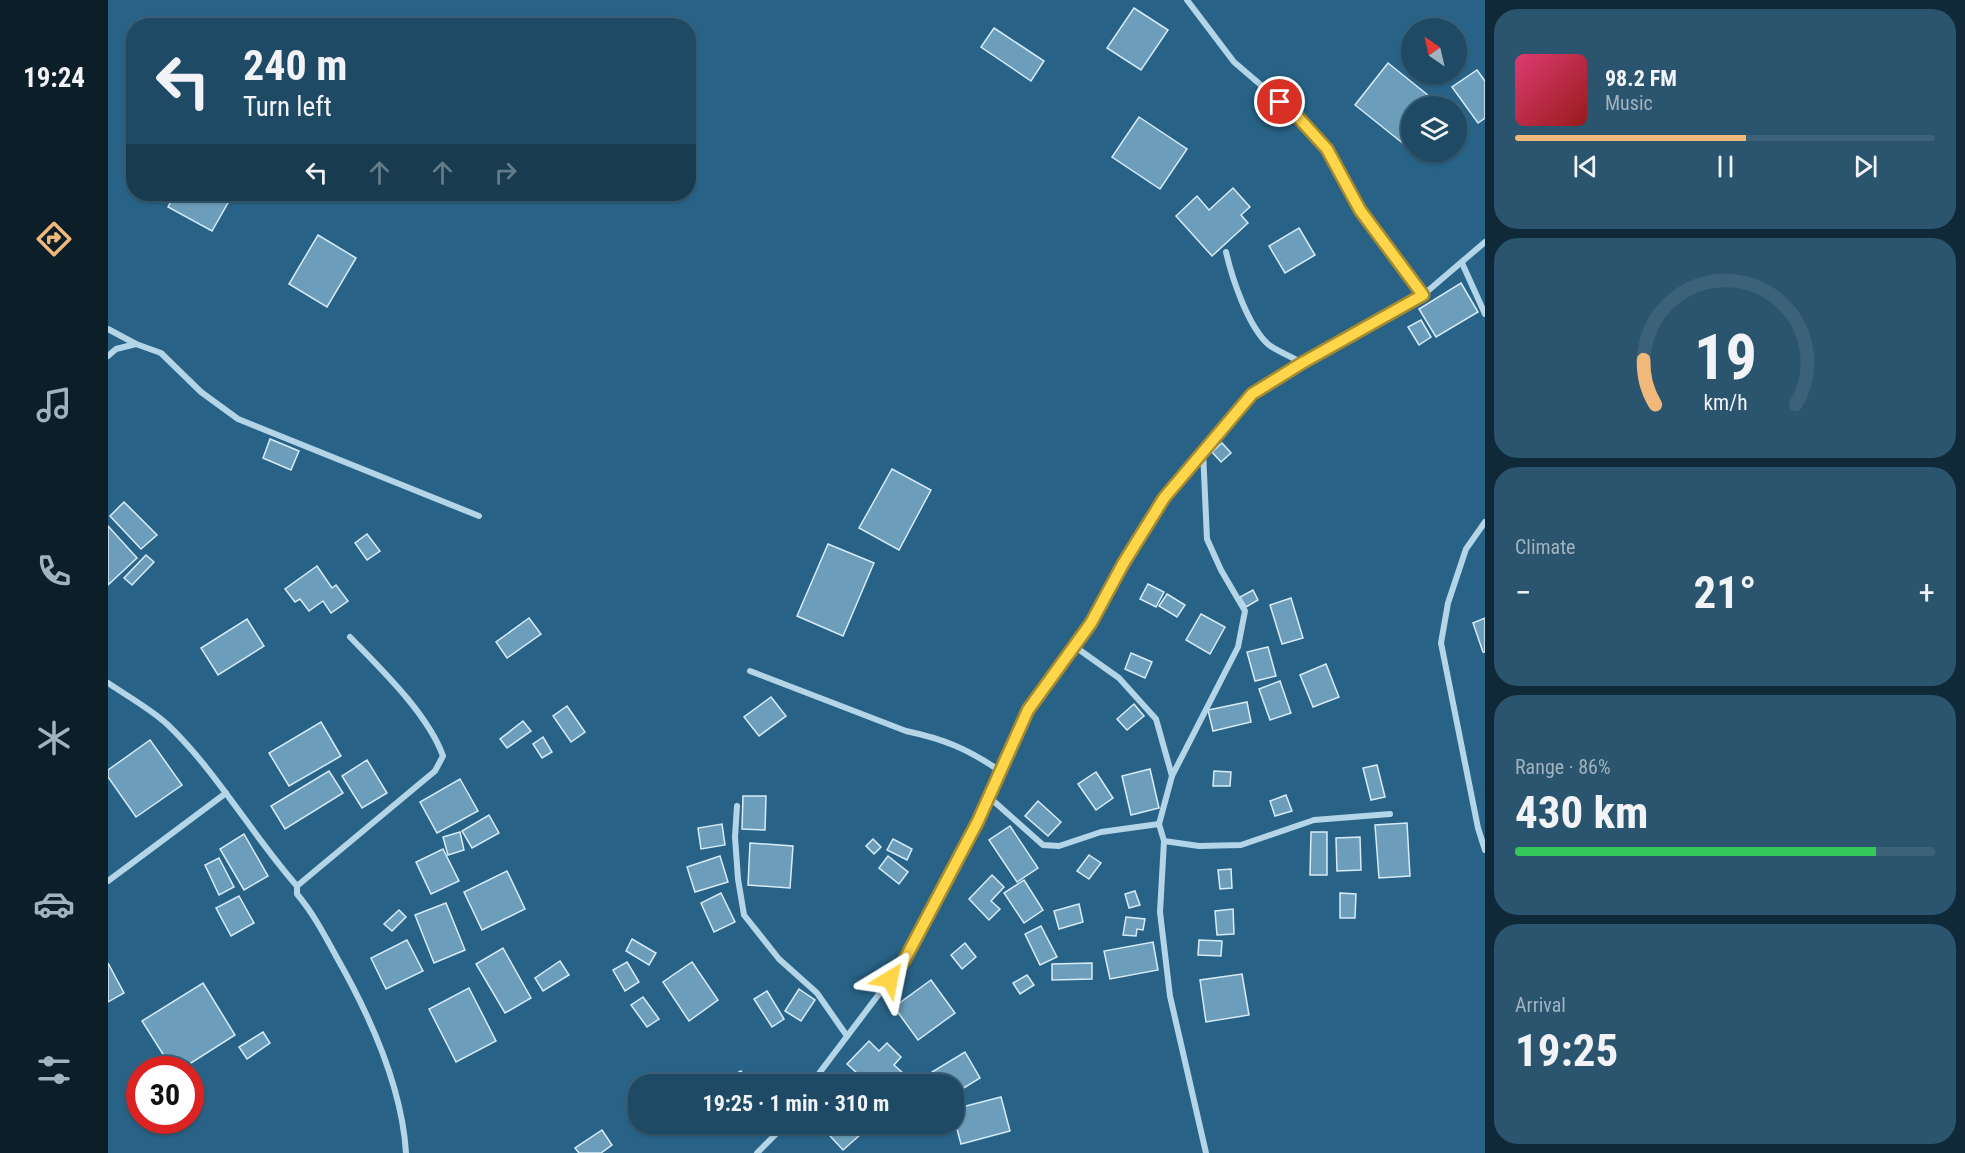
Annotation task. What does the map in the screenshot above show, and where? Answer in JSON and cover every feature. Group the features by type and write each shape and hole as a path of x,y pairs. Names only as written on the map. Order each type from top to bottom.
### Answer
{"street":[{"path":"1187,0 1234,62 1296,115 1327,149 1360,210 1423,295"},
{"path":"818,1074 904,961 989,796 1028,710 1091,623 1123,564 1164,498 1252,394 1423,295 1485,242"},
{"path":"1226,252 1235,287 1253,322 1268,344 1302,363"},
{"path":"1462,263 1485,314"},
{"path":"108,329 136,344 161,353 201,392 238,419 479,516"},
{"path":"108,356 116,349 136,344"},
{"path":"1203,451 1206,539 1245,610 1238,647 1172,776 1159,824 1164,841 1160,912 1170,996 1206,1153"},
{"path":"1485,522 1466,549 1448,603 1442,642 1478,828 1485,850"},
{"path":"297,886 435,771 443,756 437,741 394,682 350,637"},
{"path":"1074,646 1119,678 1156,719 1172,776"},
{"path":"750,671 906,731 928,735 959,746 973,752 1000,771"},
{"path":"108,683 167,724 226,793 279,866 297,886 297,894 320,926 367,1017 384,1059 405,1127 406,1153"},
{"path":"108,881 226,793"},
{"path":"989,796 1043,845 1059,846 1101,832 1159,824"},
{"path":"737,806 735,837 738,879 744,915 779,959 817,993 847,1036"},
{"path":"1164,841 1199,846 1241,845 1314,820 1390,814"},
{"path":"757,1153 776,1134"}],"building":[{"path":"1134,8 1168,30 1141,70 1107,48"},
{"path":"994,28 1044,61 1031,81 981,47"},
{"path":"1388,63 1401,73 1401,84 1414,84 1429,96 1401,96 1401,142 1355,105"},
{"path":"1477,70 1485,81 1485,118 1478,123 1467,108 1467,96 1458,96 1452,87 1456,84 1467,84 1467,77"},
{"path":"1139,117 1187,149 1160,189 1112,157"},
{"path":"1233,188 1250,207 1241,215 1248,223 1212,256 1176,216 1197,196 1209,210"},
{"path":"171,201 229,201 212,231 168,207"},
{"path":"1299,228 1315,255 1285,273 1269,246"},
{"path":"318,235 356,258 327,307 289,284"},
{"path":"1461,283 1478,312 1436,337 1419,309"},
{"path":"1421,320 1431,337 1419,345 1408,327"},
{"path":"270,439 299,451 291,470 263,458"},
{"path":"1222,443 1231,453 1221,462 1212,452"},
{"path":"892,469 931,490 899,550 859,528"},
{"path":"124,502 157,535 141,549 110,516"},
{"path":"108,526 137,558 108,585"},
{"path":"367,534 380,551 367,560 355,543"},
{"path":"828,544 874,563 843,636 797,616"},
{"path":"146,555 154,562 132,585 124,578"},
{"path":"317,566 332,588 336,585 348,601 331,613 323,601 309,611 300,599 295,602 285,589"},
{"path":"1148,584 1164,592 1156,607 1140,599"},
{"path":"1253,590 1258,600 1246,607 1240,597"},
{"path":"1167,594 1185,605 1177,617 1159,606"},
{"path":"1291,598 1303,638 1282,644 1270,605"},
{"path":"1201,614 1225,627 1210,654 1186,640"},
{"path":"529,618 541,634 507,658 496,642"},
{"path":"1485,618 1485,652 1483,652 1473,623"},
{"path":"247,619 264,646 218,675 201,648"},
{"path":"1268,647 1276,676 1255,681 1247,652"},
{"path":"1131,653 1152,662 1145,678 1125,669"},
{"path":"1326,664 1339,697 1313,707 1300,675"},
{"path":"1280,681 1291,713 1270,720 1259,689"},
{"path":"771,697 786,716 759,736 744,717"},
{"path":"1247,702 1251,722 1213,731 1208,710"},
{"path":"1134,704 1144,716 1127,730 1117,719"},
{"path":"567,706 585,732 571,742 553,716"},
{"path":"523,721 531,731 507,748 500,739"},
{"path":"321,722 341,756 289,786 269,753"},
{"path":"543,737 552,752 542,758 533,744"},
{"path":"150,740 182,785 136,817 108,777 108,770"},
{"path":"367,760 387,793 362,808 342,776"},
{"path":"1377,765 1385,797 1371,800 1363,768"},
{"path":"1150,769 1159,808 1131,815 1122,776"},
{"path":"329,771 343,793 285,829 271,806"},
{"path":"1214,771 1231,772 1230,786 1213,786"},
{"path":"1096,772 1113,798 1096,810 1078,784"},
{"path":"460,779 478,811 437,833 420,802"},
{"path":"1286,795 1292,811 1275,816 1270,801"},
{"path":"743,796 766,796 765,830 742,829"},
{"path":"1038,801 1061,822 1048,836 1025,816"},
{"path":"489,815 499,833 472,848 462,831"},
{"path":"1407,823 1410,876 1379,878 1375,825"},
{"path":"722,824 725,845 701,849 698,828"},
{"path":"1010,826 1038,868 1017,882 989,840"},
{"path":"460,832 464,850 448,855 443,837"},
{"path":"1311,832 1327,832 1327,875 1310,875"},
{"path":"244,834 268,876 244,890 220,849"},
{"path":"1360,837 1361,870 1337,871 1336,838"},
{"path":"873,839 881,847 874,854 866,846"},
{"path":"893,839 912,849 907,860 887,850"},
{"path":"750,843 793,846 790,888 748,885"},
{"path":"443,849 459,881 431,894 416,862"},
{"path":"1089,855 1101,863 1089,879 1077,871"},
{"path":"720,856 728,882 695,892 687,867"},
{"path":"888,856 908,872 899,884 879,868"},
{"path":"219,858 234,887 219,895 205,865"},
{"path":"1231,869 1232,888 1220,889 1218,870"},
{"path":"507,871 525,909 482,930 464,892"},
{"path":"992,875 1004,887 991,901 1000,909 989,920 969,899"},
{"path":"1024,880 1043,910 1024,923 1004,893"},
{"path":"1135,891 1140,905 1129,908 1125,894"},
{"path":"721,893 735,922 714,932 701,903"},
{"path":"1340,893 1356,894 1355,918 1340,918"},
{"path":"239,896 254,923 231,936 216,908"},
{"path":"446,903 465,950 434,963 415,915"},
{"path":"1079,904 1083,922 1059,929 1054,911"},
{"path":"1233,909 1234,934 1217,935 1215,911"},
{"path":"399,910 406,917 392,931 384,924"},
{"path":"1126,917 1145,919 1143,930 1137,929 1136,936 1123,935"},
{"path":"1041,926 1057,957 1040,965 1025,934"},
{"path":"632,939 656,953 649,965 626,951"},
{"path":"407,940 423,971 386,989 371,958"},
{"path":"1199,940 1222,941 1221,956 1198,955"},
{"path":"1153,942 1158,970 1110,979 1104,951"},
{"path":"965,943 976,957 962,969 951,955"},
{"path":"503,948 531,998 505,1013 476,964"},
{"path":"560,961 569,975 543,991 535,978"},
{"path":"627,962 639,982 625,991 613,970"},
{"path":"692,962 718,1000 689,1021 663,982"},
{"path":"108,963 124,993 108,1002"},
{"path":"1092,963 1092,979 1052,980 1052,964"},
{"path":"1242,974 1249,1015 1206,1022 1200,980"},
{"path":"1027,975 1034,985 1020,994 1013,983"},
{"path":"931,980 955,1013 918,1040 894,1007"},
{"path":"203,983 235,1035 202,1056 164,1056 142,1021"},
{"path":"469,988 496,1041 456,1062 429,1009"},
{"path":"799,989 815,1000 801,1021 785,1011"},
{"path":"767,991 784,1019 772,1027 754,999"},
{"path":"643,997 659,1019 647,1027 631,1005"},
{"path":"263,1032 270,1043 247,1059 239,1047"},
{"path":"869,1041 879,1051 887,1043 901,1057 894,1065 904,1074 858,1074 847,1064"},
{"path":"965,1052 980,1078 964,1088 964,1074 933,1074 932,1072"},
{"path":"1001,1097 1010,1131 961,1144 958,1134 964,1134 964,1106"},
{"path":"602,1130 612,1145 601,1153 579,1153 575,1148"},
{"path":"828,1134 861,1134 843,1150"}],"route":[{"path":"890,979 904,961 978,821 1028,710 1091,623 1123,564 1164,498 1252,394 1423,295 1360,210 1327,149 1296,115 1280,102"}]}
